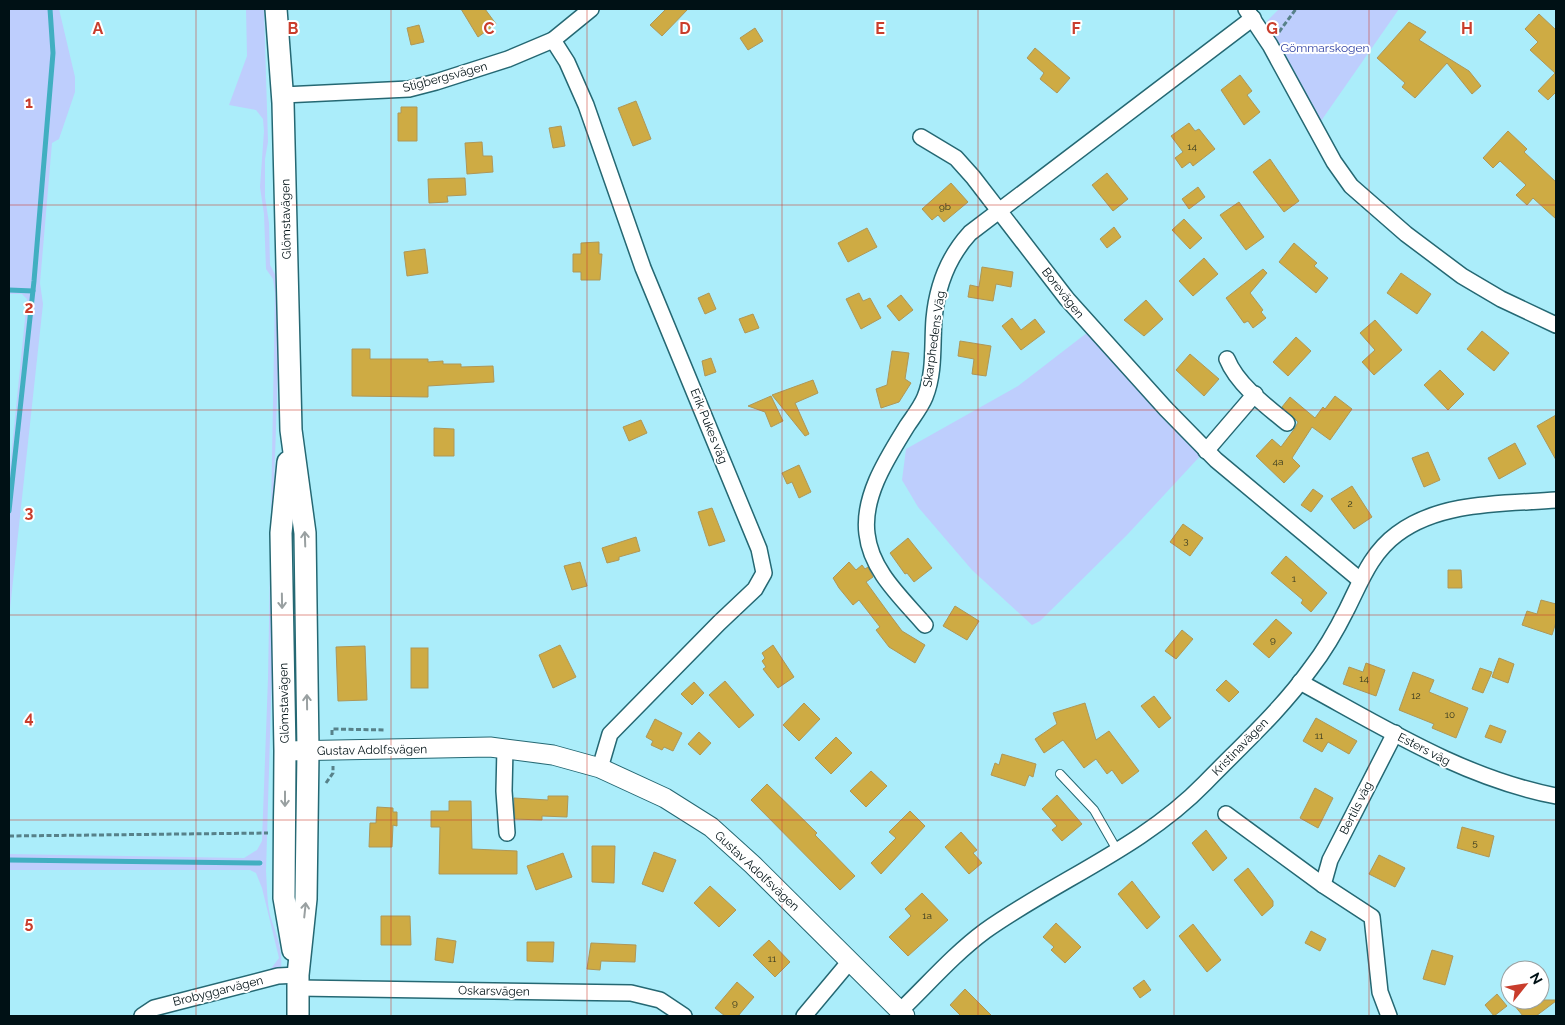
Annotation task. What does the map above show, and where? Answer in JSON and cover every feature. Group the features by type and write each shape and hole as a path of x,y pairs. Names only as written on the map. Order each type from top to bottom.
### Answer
{"main road":[{"name":"Glömstavägen","path":"276,9 283,95 291,430 305,533 308,750 306,899 298,982 298,1016"},
{"name":"Glömstavägen","path":"291,430 281,533 285,751 284,898 298,982"}],"street":[{"name":"Stigbergsvägen","path":"283,95 409,89 508,59 554,40 590,9"},
{"path":"1249,14 1270,45 1342,176 1362,197 1412,240 1462,276 1501,298 1556,324"},
{"name":"Skarphedens Väg","path":"925,625 876,564 867,534 869,503 889,455 924,399 928,388 933,358 934,317 948,261 970,233 1249,14"},
{"name":"Erik Pukes väg","path":"554,40 567,62 586,105 643,268 759,549 764,572 755,589 719,622 610,734 600,768"},
{"name":"Borevägen","path":"921,137 956,158 974,177 1094,330 1206,451 1360,580"},
{"path":"1227,359 1236,373 1255,394 1287,423"},
{"path":"1206,451 1255,394"},
{"name":"Kristinavägen","path":"902,1014 984,932 1117,850 1170,814 1204,785 1300,682 1334,634 1360,580 1380,548 1405,528 1422,518 1471,507 1556,500"},
{"name":"Esters väg","path":"1300,682 1449,762 1489,778 1556,796"},
{"name":"Bertils väg","path":"1324,885 1330,860 1395,734"},
{"path":"505,748 504,791 507,832"},
{"name":"Gustav Adolfsvägen","path":"285,751 505,748 552,755 600,768 665,798 711,827 753,865 902,1014"},
{"path":"1226,814 1324,885 1372,917 1380,992 1389,1016"},
{"path":"804,1016 850,960"},
{"name":"Brobyggarvägen","path":"142,1016 154,1008 278,976 298,982"},
{"name":"Oskarsvägen","path":"298,982 631,993 660,1000 684,1016"}],"lane":[{"path":"1060,774 1094,810 1117,850"}],"path":[{"path":"1270,45 1296,9"},
{"path":"333,773 332,729 389,730"},
{"path":"9,836 263,833"}],"green space":[{"path":"9,9 59,9 75,77 75,92 59,139 52,143 40,283 43,304 9,618 9,477 27,299 22,294 9,294"},
{"path":"246,9 264,9 268,142 265,159 265,197 269,223 270,265 277,278 279,340 274,486 275,568 266,871 269,910 281,955 281,969 270,970 279,958 262,888 256,873 250,870 9,870 9,854 244,858 257,850 262,841 268,678 275,293 273,279 266,269 264,214 260,187 264,131 263,119 256,110 229,105 247,56"},
{"name":"Gömmarskogen","path":"1279,9 1399,9 1321,121 1267,21"},
{"path":"1088,332 1203,453 1127,535 1040,621 1032,625 972,570 918,507 902,480 906,449 1018,386"}],"building":[{"path":"461,9 485,9 496,24 478,37"},
{"path":"666,9 688,9 662,36 650,25"},
{"path":"1539,14 1556,30 1556,92 1548,100 1538,91 1555,73 1530,50 1538,42 1525,29"},
{"path":"1409,22 1426,32 1419,40 1469,71 1481,86 1472,94 1447,63 1415,98 1402,87 1405,83 1377,58"},
{"path":"419,25 424,42 411,45 407,28"},
{"path":"755,28 763,41 748,50 740,38"},
{"path":"1035,48 1070,78 1057,93 1040,79 1044,73 1027,58"},
{"path":"1240,75 1252,91 1247,95 1260,112 1244,125 1221,90"},
{"path":"636,101 651,139 633,146 618,108"},
{"path":"401,107 417,107 417,141 398,141 398,113 401,113"},
{"path":"1189,123 1195,131 1199,129 1215,149 1193,166 1190,162 1182,168 1175,158 1183,152 1171,136"},
{"path":"561,126 565,146 553,148 549,128"},
{"path":"1508,131 1527,149 1524,152 1556,182 1556,219 1533,198 1527,205 1516,195 1526,185 1500,161 1493,168 1483,158"},
{"path":"482,142 483,156 492,156 493,172 467,174 465,143"},
{"path":"1270,159 1299,201 1284,212 1253,172"},
{"path":"1107,173 1128,199 1113,211 1092,185"},
{"path":"465,178 466,195 447,196 448,202 429,203 428,179"},
{"path":"951,183 968,202 944,222 938,215 932,220 922,209"},
{"path":"1198,187 1205,197 1189,209 1182,199"},
{"path":"1239,202 1264,237 1246,250 1220,215"},
{"path":"1184,219 1202,238 1190,249 1172,230"},
{"path":"1114,227 1121,237 1107,248 1100,239"},
{"path":"867,228 877,247 848,262 838,243"},
{"path":"599,242 599,254 602,254 600,280 581,280 581,272 573,272 573,254 581,254 581,243"},
{"path":"1294,243 1317,263 1314,266 1328,278 1316,293 1279,262"},
{"path":"425,249 428,273 407,276 404,252"},
{"path":"1204,258 1218,274 1193,296 1179,281"},
{"path":"982,267 1013,272 1011,287 996,284 993,301 968,297 970,285 979,287"},
{"path":"1263,269 1267,273 1250,293 1263,310 1261,312 1266,318 1253,328 1248,321 1244,323 1226,298"},
{"path":"1401,273 1431,294 1417,314 1387,293"},
{"path":"709,293 716,309 705,314 698,298"},
{"path":"859,293 863,301 870,298 881,318 861,329 846,299"},
{"path":"901,295 913,310 899,321 887,306"},
{"path":"1146,300 1163,319 1144,336 1124,320"},
{"path":"753,314 759,328 745,333 739,319"},
{"path":"1012,318 1021,330 1035,319 1045,332 1021,350 1002,326"},
{"path":"1375,320 1402,350 1374,375 1362,362 1375,350 1360,333"},
{"path":"1482,331 1509,353 1494,371 1467,349"},
{"path":"1296,337 1311,351 1288,376 1273,362"},
{"path":"960,341 991,346 986,376 972,374 974,359 958,356"},
{"path":"352,349 370,349 370,359 428,359 428,362 443,361 443,364 461,364 461,367 493,366 494,382 428,386 428,397 352,396"},
{"path":"892,351 909,353 905,379 911,383 899,402 881,408 876,389 887,385"},
{"path":"1190,354 1219,379 1204,396 1176,370"},
{"path":"711,358 716,372 705,376 702,361"},
{"path":"1440,370 1464,394 1448,410 1424,385"},
{"path":"813,380 818,393 795,403 809,434 805,436 772,395"},
{"path":"771,396 783,421 771,427 765,412 748,406"},
{"path":"1335,396 1352,409 1330,440 1312,427 1292,458 1300,466 1284,483 1256,456 1272,439 1281,447 1295,428 1298,422 1282,407 1290,397 1315,418"},
{"path":"1556,415 1556,460 1537,426"},
{"path":"641,420 647,433 629,441 623,427"},
{"path":"434,428 454,429 454,456 434,456"},
{"path":"1515,443 1526,464 1499,479 1488,458"},
{"path":"1428,452 1440,480 1424,487 1412,458"},
{"path":"799,465 811,492 799,498 792,482 787,484 782,473"},
{"path":"1352,486 1372,517 1354,529 1331,499"},
{"path":"1313,489 1323,496 1311,512 1301,505"},
{"path":"712,508 725,541 709,546 698,512"},
{"path":"1183,524 1203,538 1190,556 1170,542"},
{"path":"636,537 640,551 619,557 619,560 607,563 602,548"},
{"path":"908,538 932,568 914,582 907,573 905,574 890,553"},
{"path":"1286,556 1327,593 1311,612 1301,603 1303,600 1271,573"},
{"path":"580,562 587,586 572,590 564,566"},
{"path":"849,562 856,570 862,565 865,569 868,567 873,577 866,582 890,615 902,631 925,645 915,663 889,647 876,630 880,627 859,600 853,605 839,588 833,578"},
{"path":"1448,570 1461,570 1462,588 1448,588"},
{"path":"1541,600 1556,604 1556,622 1552,635 1522,625 1527,611 1537,614"},
{"path":"955,606 979,621 967,640 943,626"},
{"path":"1276,619 1292,633 1269,658 1253,644"},
{"path":"1182,630 1193,639 1176,659 1165,651"},
{"path":"560,645 576,677 553,688 539,655"},
{"path":"773,645 794,677 778,688 763,669 766,667 762,661 765,658 762,653"},
{"path":"365,646 367,700 338,701 336,647"},
{"path":"411,648 428,648 428,688 411,688"},
{"path":"1499,658 1514,664 1508,683 1492,677"},
{"path":"1366,663 1385,670 1376,696 1343,684 1349,667 1363,672"},
{"path":"1480,668 1492,672 1483,693 1472,689"},
{"path":"1413,672 1434,680 1429,692 1468,708 1456,738 1432,728 1434,724 1399,710"},
{"path":"1226,680 1239,692 1229,702 1216,690"},
{"path":"725,681 754,715 739,728 709,695"},
{"path":"694,682 704,693 692,705 681,694"},
{"path":"1154,696 1171,718 1159,728 1141,706"},
{"path":"804,703 820,719 799,741 783,725"},
{"path":"1085,703 1096,740 1109,731 1139,771 1122,784 1112,770 1107,774 1096,759 1084,768 1063,740 1044,753 1035,739 1057,724 1053,713"},
{"path":"1316,718 1357,741 1349,754 1328,742 1322,752 1303,741"},
{"path":"655,719 682,733 673,751 664,747 662,750 651,745 653,741 646,737"},
{"path":"1490,725 1506,731 1501,743 1485,737"},
{"path":"699,732 711,743 700,755 688,744"},
{"path":"836,737 852,753 831,774 815,758"},
{"path":"1002,754 1036,764 1033,777 1029,775 1025,786 991,775 995,763 999,765"},
{"path":"871,771 887,786 866,807 850,791"},
{"path":"767,784 817,833 815,835 855,876 840,890 751,800"},
{"path":"1315,788 1333,798 1318,828 1300,818"},
{"path":"1057,795 1082,824 1062,841 1052,830 1057,826 1042,809"},
{"path":"548,796 568,796 567,817 542,816 542,820 515,819 514,798 548,800"},
{"path":"449,801 471,801 472,849 517,851 517,874 439,874 440,827 431,827 431,811 449,811"},
{"path":"377,807 393,808 393,812 397,812 397,826 393,825 392,847 369,847 370,823 376,823"},
{"path":"910,811 925,826 881,874 871,863 896,838 889,832"},
{"path":"1462,827 1494,836 1489,857 1457,848"},
{"path":"1206,830 1227,858 1213,871 1192,843"},
{"path":"961,832 977,850 973,853 982,863 969,874 945,847"},
{"path":"592,846 615,846 614,883 592,882"},
{"path":"654,852 676,860 663,892 642,884"},
{"path":"563,853 572,877 536,890 527,866"},
{"path":"1379,855 1405,868 1395,887 1369,874"},
{"path":"1248,868 1273,901 1273,906 1262,916 1234,880"},
{"path":"1132,881 1160,917 1147,929 1118,894"},
{"path":"710,886 736,910 719,927 694,903"},
{"path":"922,893 948,920 908,956 889,937 911,916 905,909"},
{"path":"381,916 410,916 411,945 381,945"},
{"path":"1056,923 1081,947 1065,963 1051,950 1054,947 1043,937"},
{"path":"1193,924 1221,960 1207,972 1179,936"},
{"path":"1311,931 1326,939 1320,951 1305,943"},
{"path":"437,938 456,941 453,963 435,960"},
{"path":"769,940 790,962 775,977 753,955"},
{"path":"527,942 554,942 553,962 527,961"},
{"path":"591,943 636,945 635,962 601,961 600,970 587,969"},
{"path":"1432,950 1453,956 1445,985 1423,979"},
{"path":"1144,980 1151,990 1140,998 1133,988"},
{"path":"737,982 754,997 738,1016 725,1016 715,1008"},
{"path":"965,989 992,1016 961,1016 950,1005"},
{"path":"1497,994 1500,998 1500,1010 1502,1010 1494,1016 1485,1005"},
{"path":"1550,1000 1556,1001 1550,1006"},
{"path":"1518,1010 1544,1010 1536,1016 1523,1016"}],"waterway":[{"path":"9,511 34,281 53,53 50,9"},
{"path":"9,290 33,291"},
{"path":"9,860 260,863"}]}
